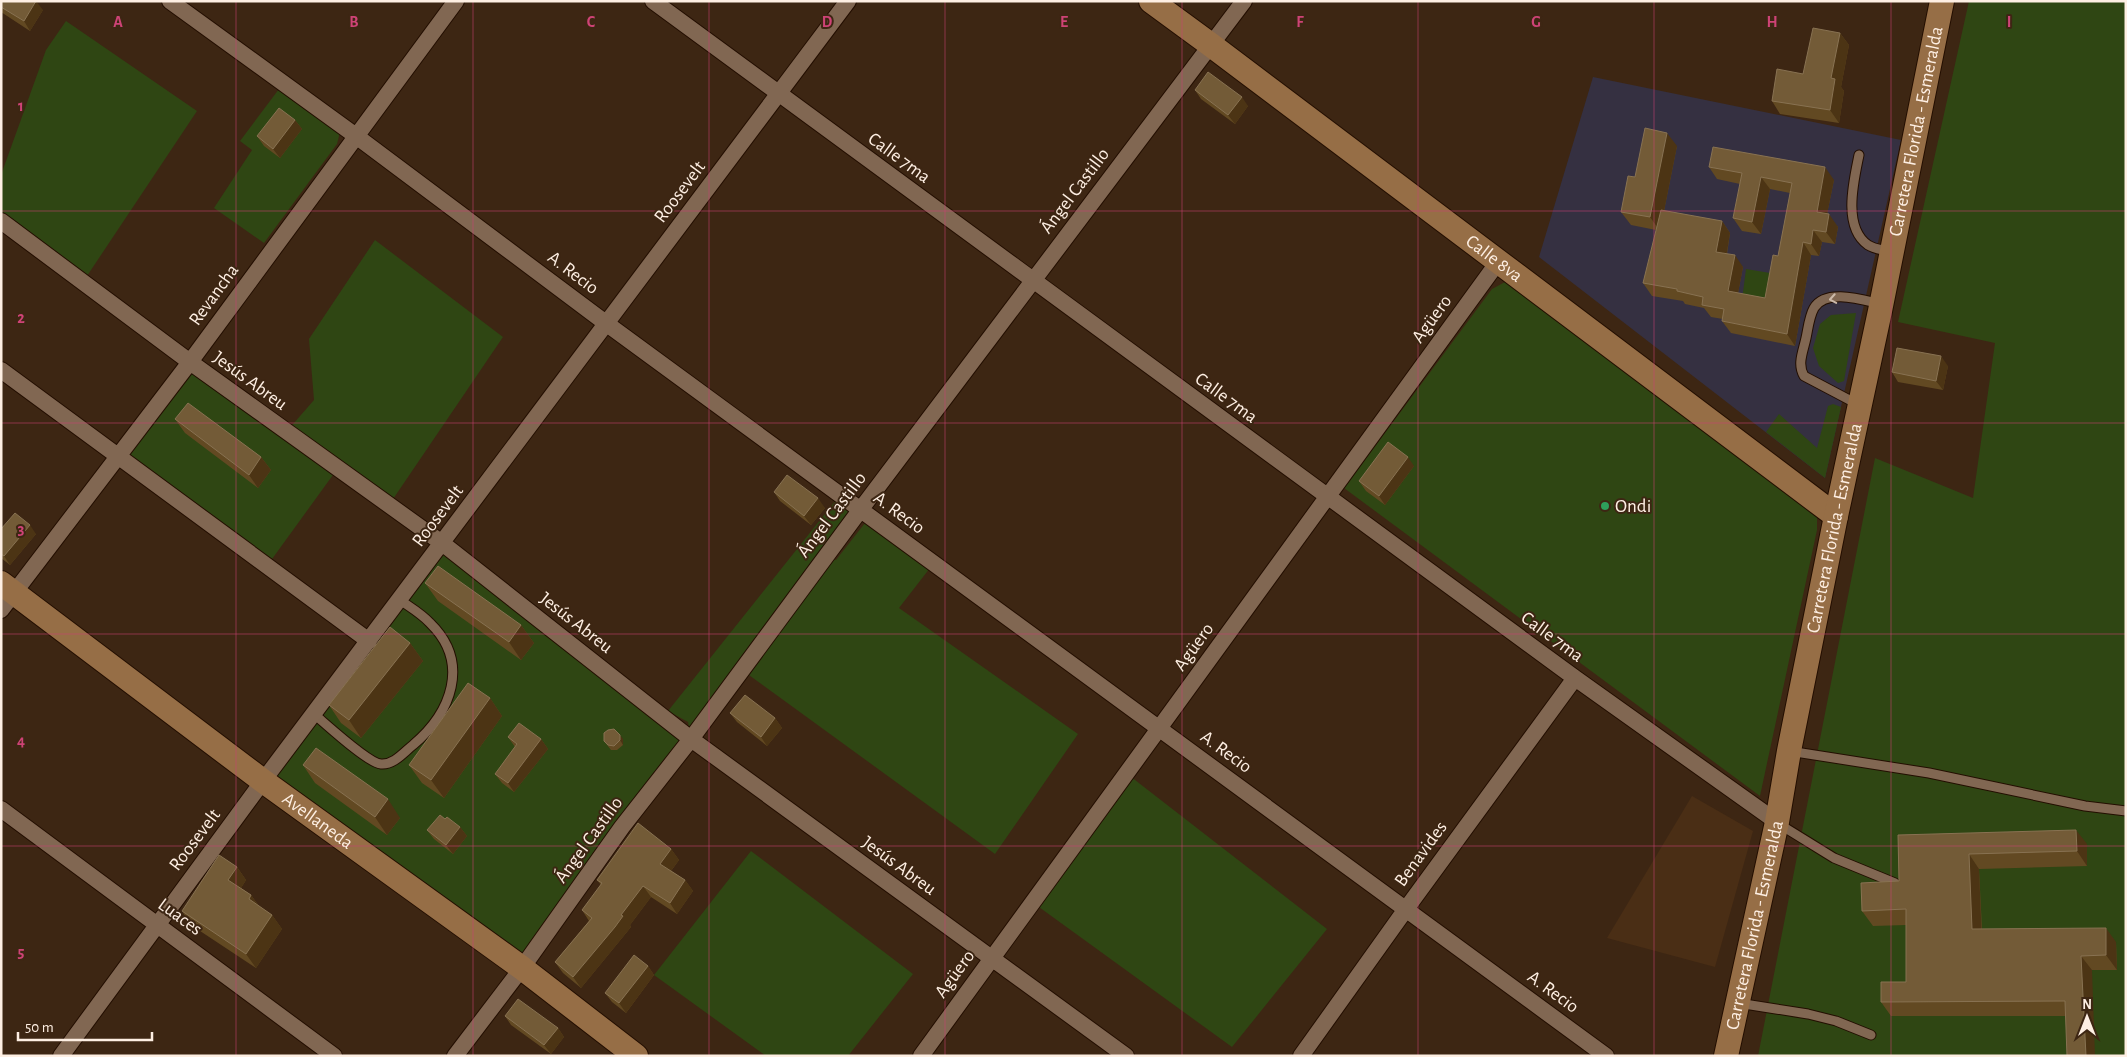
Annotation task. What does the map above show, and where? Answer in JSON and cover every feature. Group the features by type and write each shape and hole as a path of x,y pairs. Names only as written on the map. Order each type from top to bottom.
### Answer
{"street":[{"name":"A. Recio","path":"170,1 356,136 607,324 1606,1056"},
{"name":"Revancha","path":"6,595 118,456 190,362 456,1"},
{"name":"Calle 7ma","path":"653,1 1327,497 1575,678 1777,822"},
{"name":"Roosevelt","path":"61,1056 263,781 848,1"},
{"name":"Calle 8va","path":"1151,1 1836,516"},
{"name":"Ángel Castillo","path":"455,1056 522,968 622,827 691,739 861,509 1244,1"},
{"name":"Carretera Florida - Esmeralda","path":"1726,1056 1777,822 1789,750 1836,516 1942,1"},
{"name":"Jesús Abreu","path":"1,221 190,362 442,543 691,739 1126,1056"},
{"name":"Agüero","path":"921,1056 1498,262"},
{"path":"1,370 369,641"},
{"name":"Avellaneda","path":"6,595 522,968 636,1056"},
{"name":"Benavides","path":"1300,1056 1575,678"},
{"name":"Luaces","path":"1,810 334,1056"}],"lane":[{"path":"1859,155 1851,198 1853,219 1860,237 1868,245 1891,252"},
{"path":"1860,405 1804,376 1800,368 1801,360 1814,307 1821,302 1831,298 1847,297 1881,304"},
{"path":"314,714 366,757 380,764 393,761 424,735 444,709 454,684 452,665 446,644 431,623 400,600"},
{"path":"1789,750 1929,773 2085,806 2126,811"},
{"path":"1777,822 1834,858 1895,883"},
{"path":"1738,1003 1826,1018 1871,1036"}],"shaded area":[{"path":"1593,77 1901,140 1825,478 1539,257"},
{"path":"1692,796 1753,831 1715,967 1607,938"}],"green space":[{"path":"1969,1 2126,1 2126,1056 1758,1056 1875,458 1973,498 1995,343 1898,322"},
{"path":"66,21 197,111 83,282 1,221 1,175 46,50"},
{"path":"279,89 339,127 339,136 337,144 264,243 214,208 252,150 240,141"},
{"path":"375,240 503,337 389,505 338,468 267,566 118,456 190,362 287,431 314,400 309,339"},
{"path":"1746,269 1776,274 1770,305 1742,300"},
{"path":"1505,282 1537,297 1817,512 1817,530 1760,796 1344,488 1492,289"},
{"path":"1856,313 1844,381 1838,383 1819,366 1813,348 1820,324 1831,315"},
{"path":"1833,404 1841,407 1825,478 1766,432 1779,414 1817,448 1828,406"},
{"path":"836,500 849,510 845,519 821,552 836,560 865,523 930,568 899,608 1078,734 995,854 742,670 522,968 263,781 442,543 691,738 688,722 668,711"},
{"path":"1126,773 1327,929 1232,1047 1032,902"},
{"path":"751,851 913,974 848,1056 766,1056 654,975"}],"building":[{"path":"1,1 36,1 24,21 1,7"},
{"path":"1813,28 1840,33 1831,78 1835,79 1830,110 1772,101 1777,69 1803,74"},
{"path":"1208,72 1242,97 1228,115 1195,90"},
{"path":"279,108 295,120 273,149 257,136"},
{"path":"1645,128 1667,133 1650,217 1621,212 1628,176 1635,177"},
{"path":"1713,147 1825,167 1817,212 1829,214 1826,232 1813,230 1811,244 1803,242 1787,334 1722,321 1724,309 1702,305 1703,297 1677,291 1677,289 1643,283 1661,210 1722,221 1716,252 1735,255 1728,291 1765,298 1773,255 1778,256 1792,183 1761,177 1752,222 1733,218 1742,173 1709,167"},
{"path":"1897,348 1941,356 1936,381 1892,372"},
{"path":"188,403 261,457 249,475 175,419"},
{"path":"1388,442 1408,457 1379,496 1359,481"},
{"path":"787,475 818,498 804,516 774,492"},
{"path":"15,513 30,525 4,556 1,554 1,529"},
{"path":"438,566 521,625 509,642 425,583"},
{"path":"390,627 410,643 349,720 329,705"},
{"path":"468,683 490,698 431,780 409,765"},
{"path":"745,695 775,718 761,737 730,713"},
{"path":"519,723 541,739 508,783 495,774 517,744 508,737"},
{"path":"614,729 620,735 620,740 614,746 608,745 604,741 604,733"},
{"path":"316,748 388,799 375,817 303,765"},
{"path":"440,815 445,819 447,817 460,827 446,845 427,830"},
{"path":"638,823 671,849 660,864 685,880 670,903 643,886 621,915 623,916 615,927 573,977 555,962 592,918 582,910 602,883 597,880"},
{"path":"2076,830 2077,851 1969,854 1972,929 2106,928 2106,955 2081,956 2086,1056 2067,1056 2065,1001 1881,1002 1881,982 1906,982 1906,909 1862,911 1861,883 1899,881 1898,835"},
{"path":"219,855 237,867 228,880 251,895 249,899 272,915 246,954 182,911"},
{"path":"634,955 648,966 619,1003 605,993"},
{"path":"518,999 558,1028 544,1045 505,1016"}],"place":[{"name":"Ondi","path":"1605,506"}]}
